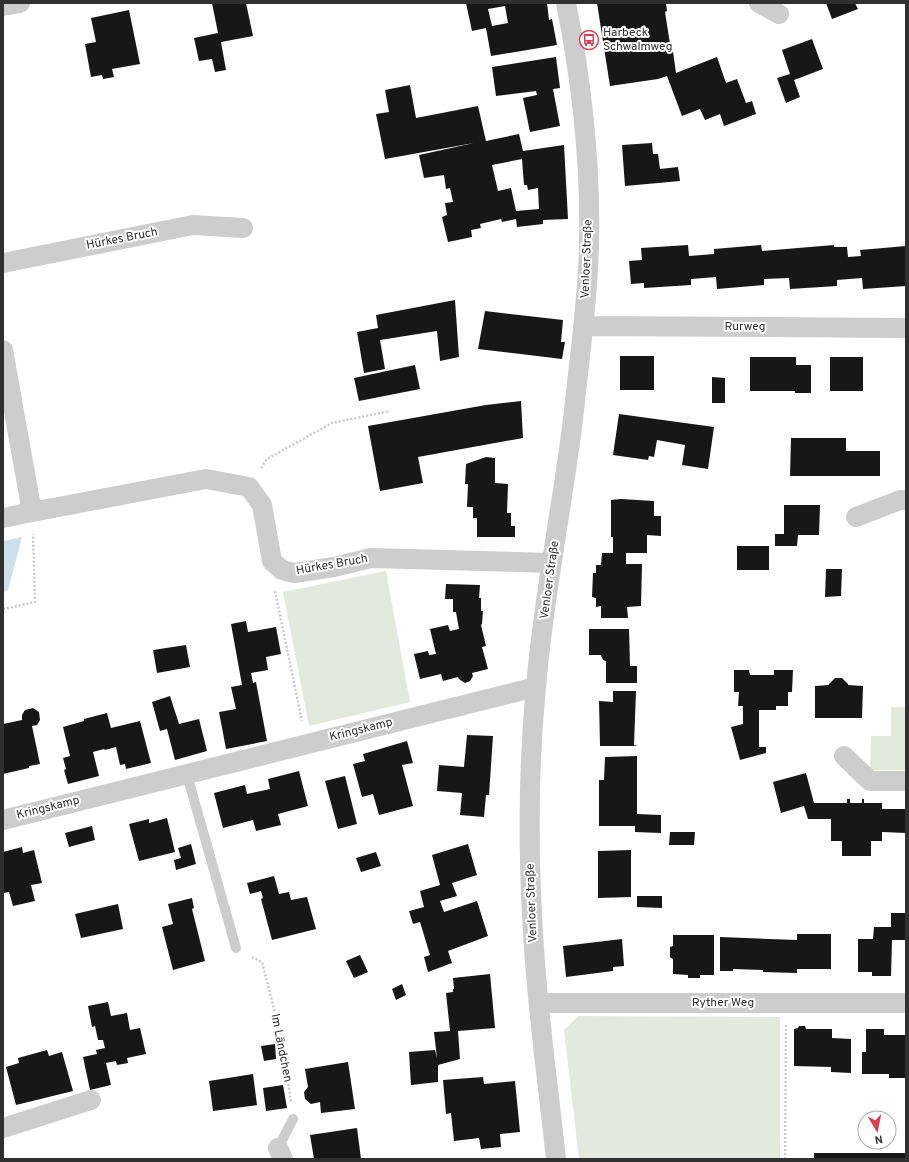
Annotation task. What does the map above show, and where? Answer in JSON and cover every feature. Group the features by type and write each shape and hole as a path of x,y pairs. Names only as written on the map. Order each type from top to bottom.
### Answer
{"street":[{"path":"3,6 20,3"},
{"name":"Venloer Straße","path":"556,1159 533,934 529,833 536,687 552,563 572,428 583,326 589,246 588,172 582,96 566,3"},
{"path":"759,3 779,14"},
{"name":"Hürkes Bruch","path":"3,263 193,225 242,228"},
{"name":"Rurweg","path":"583,326 906,328"},
{"path":"3,350 32,512"},
{"path":"3,518 206,479 249,487 262,505 272,561"},
{"path":"856,517 900,500 906,500"},
{"name":"Hürkes Bruch","path":"272,561 282,570 294,573 334,567 371,558 552,563"},
{"name":"Kringskamp","path":"3,820 187,775 306,743 536,687"},
{"path":"844,756 870,781 906,782"},
{"name":"Ryther Weg","path":"539,1003 906,1003"},
{"path":"3,1128 91,1100"}],"lane":[{"path":"187,775 236,948"},
{"path":"280,1154 293,1119"}],"path":[{"path":"249,487 267,459 332,423 390,411"},
{"path":"3,609 35,602 32,512"},
{"path":"272,561 275,593 306,743"},
{"name":"Im Ländchen","path":"236,948 262,962 282,1040 293,1119"},
{"path":"785,1159 786,1003"}],"shaded area":[{"path":"386,571 410,702 309,726 283,592"},
{"path":"891,707 906,707 906,770 870,770 871,736 891,736"},
{"path":"578,1016 780,1017 780,1159 579,1159 564,1030"}],"water":[{"path":"22,537 8,590 3,592 3,541"}],"building":[{"path":"212,3 246,3 253,36 221,42 226,70 215,72 212,59 199,61 194,38 218,33"},
{"path":"466,3 547,3 549,20 552,19 557,45 491,56 486,28 472,31","holes":["505,6 508,23 492,26 488,9"]},
{"path":"597,3 666,3 667,11 665,12 670,44 672,44 676,73 717,57 726,83 737,79 746,103 752,101 756,114 724,126 720,114 705,120 700,109 682,116 667,76 658,79 610,86"},
{"path":"826,3 855,3 858,9 832,19"},
{"path":"129,10 140,64 112,69 114,77 103,79 102,75 91,77 85,44 96,42 91,18"},
{"path":"812,39 823,69 794,80 800,97 786,103 777,78 790,74 782,50"},
{"path":"556,57 560,88 553,89 560,126 530,132 523,98 537,95 536,91 496,96 492,67"},
{"path":"410,85 416,118 478,106 486,141 519,134 523,151 564,145 568,219 543,220 543,224 517,227 516,219 502,222 501,219 480,224 481,228 471,230 472,237 448,242 442,217 447,215 445,203 453,202 450,188 446,189 444,175 424,178 419,155 474,143 385,159 376,114 389,112 385,90","holes":["522,159 524,185 527,185 528,190 538,188 539,209 516,211 511,188 498,191 492,165"]},
{"path":"652,143 653,154 658,154 660,169 678,167 680,181 625,186 622,145"},
{"path":"688,245 689,256 714,254 714,249 761,245 762,251 834,245 834,247 847,247 848,257 861,256 860,250 906,246 906,286 863,289 862,278 837,280 837,286 790,289 789,278 764,279 764,285 717,289 716,277 691,279 691,285 644,288 644,283 631,284 629,261 642,260 641,248"},
{"path":"455,300 459,357 440,361 437,331 380,340 385,369 364,373 357,332 378,328 376,315"},
{"path":"485,311 563,320 561,342 565,342 562,359 478,349"},
{"path":"620,356 654,356 654,390 620,390"},
{"path":"750,357 796,357 796,365 811,365 811,393 795,393 795,391 750,391"},
{"path":"830,357 863,357 863,391 830,391"},
{"path":"415,365 420,389 359,401 354,378"},
{"path":"712,377 725,378 725,403 712,403"},
{"path":"521,401 523,438 418,457 423,483 380,491 368,426 486,405"},
{"path":"619,414 714,427 708,469 682,465 685,445 657,440 654,457 649,456 648,460 613,455"},
{"path":"791,438 846,438 846,451 880,451 880,476 790,476"},
{"path":"486,457 495,458 495,483 508,484 507,513 511,513 511,526 515,526 515,537 477,537 477,518 473,518 473,507 467,507 468,484 465,484 466,464"},
{"path":"621,499 654,501 654,516 661,516 661,536 647,535 647,553 626,553 626,564 642,564 641,606 627,607 628,618 601,618 601,606 596,607 596,598 592,597 593,573 596,573 596,565 601,565 602,553 613,553 613,537 611,537 611,500"},
{"path":"784,505 820,505 819,535 798,535 797,546 775,546 775,534 784,534"},
{"path":"737,546 769,546 769,570 737,570"},
{"path":"826,569 842,569 841,596 825,597"},
{"path":"446,584 480,585 479,598 481,598 481,611 483,611 481,625 486,646 482,647 488,669 472,673 473,676 470,681 465,683 458,677 443,681 441,674 420,679 414,654 428,651 429,655 436,654 430,629 448,625 450,631 459,629 456,612 453,612 453,599 445,599"},
{"path":"246,621 248,632 276,627 281,654 266,657 268,670 251,673 253,683 256,682 267,741 226,749 219,712 236,709 231,687 242,685 231,624"},
{"path":"589,629 629,629 630,666 637,666 637,683 606,683 606,661 603,660 601,655 589,655"},
{"path":"186,645 190,667 157,673 153,650"},
{"path":"734,670 749,670 750,675 774,675 774,670 793,670 792,692 788,692 788,706 776,706 776,710 759,710 759,747 766,747 766,753 740,760 731,727 743,724 743,706 738,706 739,692 734,692"},
{"path":"835,678 842,678 848,685 863,686 862,718 815,718 815,686 829,685"},
{"path":"613,691 636,691 634,745 638,746 600,746 599,701 613,702"},
{"path":"170,696 179,724 199,719 207,751 175,760 167,729 160,731 152,702"},
{"path":"33,708 39,712 40,720 37,725 32,726 40,764 3,774 3,724 22,720 22,715 25,710"},
{"path":"107,713 111,728 140,721 151,763 126,769 125,764 120,765 116,747 104,749 93,752 99,776 68,784 64,770 66,769 63,758 70,756 63,727 84,721 84,719"},
{"path":"467,735 493,736 489,795 486,795 484,817 460,815 462,793 437,791 439,765 464,767"},
{"path":"407,741 413,763 402,765 413,806 379,815 373,794 362,797 353,764 365,761 363,754"},
{"path":"637,756 637,814 661,815 661,833 635,832 635,826 599,826 599,780 604,780 605,757"},
{"path":"299,771 308,806 278,814 281,825 256,831 253,820 223,828 214,793 245,785 247,794 270,789 268,779"},
{"path":"806,773 814,803 847,803 847,799 850,799 850,803 862,803 862,799 864,799 864,803 882,803 882,809 906,809 906,833 882,832 882,841 871,841 871,856 842,856 842,841 831,841 831,819 808,819 804,806 781,813 773,782"},
{"path":"345,776 357,824 338,829 325,781"},
{"path":"167,818 175,852 139,861 129,824 149,819 149,823"},
{"path":"92,826 95,840 69,847 65,833"},
{"path":"670,832 695,832 694,845 669,845"},
{"path":"191,844 196,864 176,870 174,860 181,858 178,848"},
{"path":"468,844 477,875 452,883 457,896 440,901 444,912 477,901 488,936 448,951 452,963 428,972 424,957 430,955 420,922 413,924 409,911 424,907 420,891 440,885 432,855"},
{"path":"22,847 23,853 34,850 42,883 31,885 35,901 13,906 9,892 3,893 3,852"},
{"path":"631,850 631,897 598,898 598,851"},
{"path":"376,852 381,866 361,872 356,858"},
{"path":"274,876 279,894 289,892 291,900 307,897 316,929 272,940 261,899 263,898 261,891 250,894 247,883"},
{"path":"637,896 662,896 662,908 637,907"},
{"path":"192,898 194,908 192,909 205,961 173,970 162,927 173,924 168,904"},
{"path":"118,904 123,929 81,938 75,914"},
{"path":"891,913 906,913 906,940 892,940 891,976 872,976 872,972 858,972 858,939 873,939 874,927 891,927"},
{"path":"797,934 831,934 831,969 797,969 797,973 733,969 733,971 720,971 720,937 797,940"},
{"path":"673,935 714,935 714,975 700,975 700,978 688,978 688,975 673,974 673,959 670,957 670,947 673,946"},
{"path":"622,939 624,966 613,967 613,971 566,977 563,946"},
{"path":"360,955 368,972 354,978 346,961"},
{"path":"490,974 495,1028 458,1031 460,1059 438,1065 438,1082 411,1085 409,1052 435,1050 437,1058 434,1032 450,1031 446,993 453,992 453,978"},
{"path":"402,984 406,995 396,1000 392,989"},
{"path":"108,1002 111,1016 127,1013 130,1030 140,1028 146,1054 127,1058 128,1063 117,1065 116,1061 106,1063 111,1085 90,1090 83,1057 97,1054 96,1050 105,1048 103,1040 98,1040 95,1026 92,1027 88,1006"},
{"path":"799,1026 805,1026 806,1029 832,1029 832,1038 851,1039 851,1073 831,1072 831,1067 794,1066 794,1029 798,1028"},
{"path":"866,1029 884,1029 884,1035 906,1035 906,1078 889,1078 889,1074 862,1074 862,1052 866,1052"},
{"path":"275,1044 276,1059 264,1061 261,1046"},
{"path":"47,1050 49,1056 62,1052 73,1091 16,1105 6,1067 19,1063 18,1058"},
{"path":"348,1062 355,1109 321,1113 320,1102 311,1104 305,1099 304,1092 308,1087 305,1069"},
{"path":"253,1074 257,1105 213,1111 209,1081"},
{"path":"483,1077 484,1084 515,1081 520,1132 500,1134 501,1147 481,1149 479,1138 454,1141 451,1113 446,1114 443,1080"},
{"path":"283,1085 287,1108 266,1111 263,1088"},
{"path":"357,1128 361,1159 314,1159 310,1135"},
{"path":"814,1153 906,1153 906,1159 814,1159"}],"place":[{"name":"Harbeck Schwalmweg","path":"589,40"}]}
